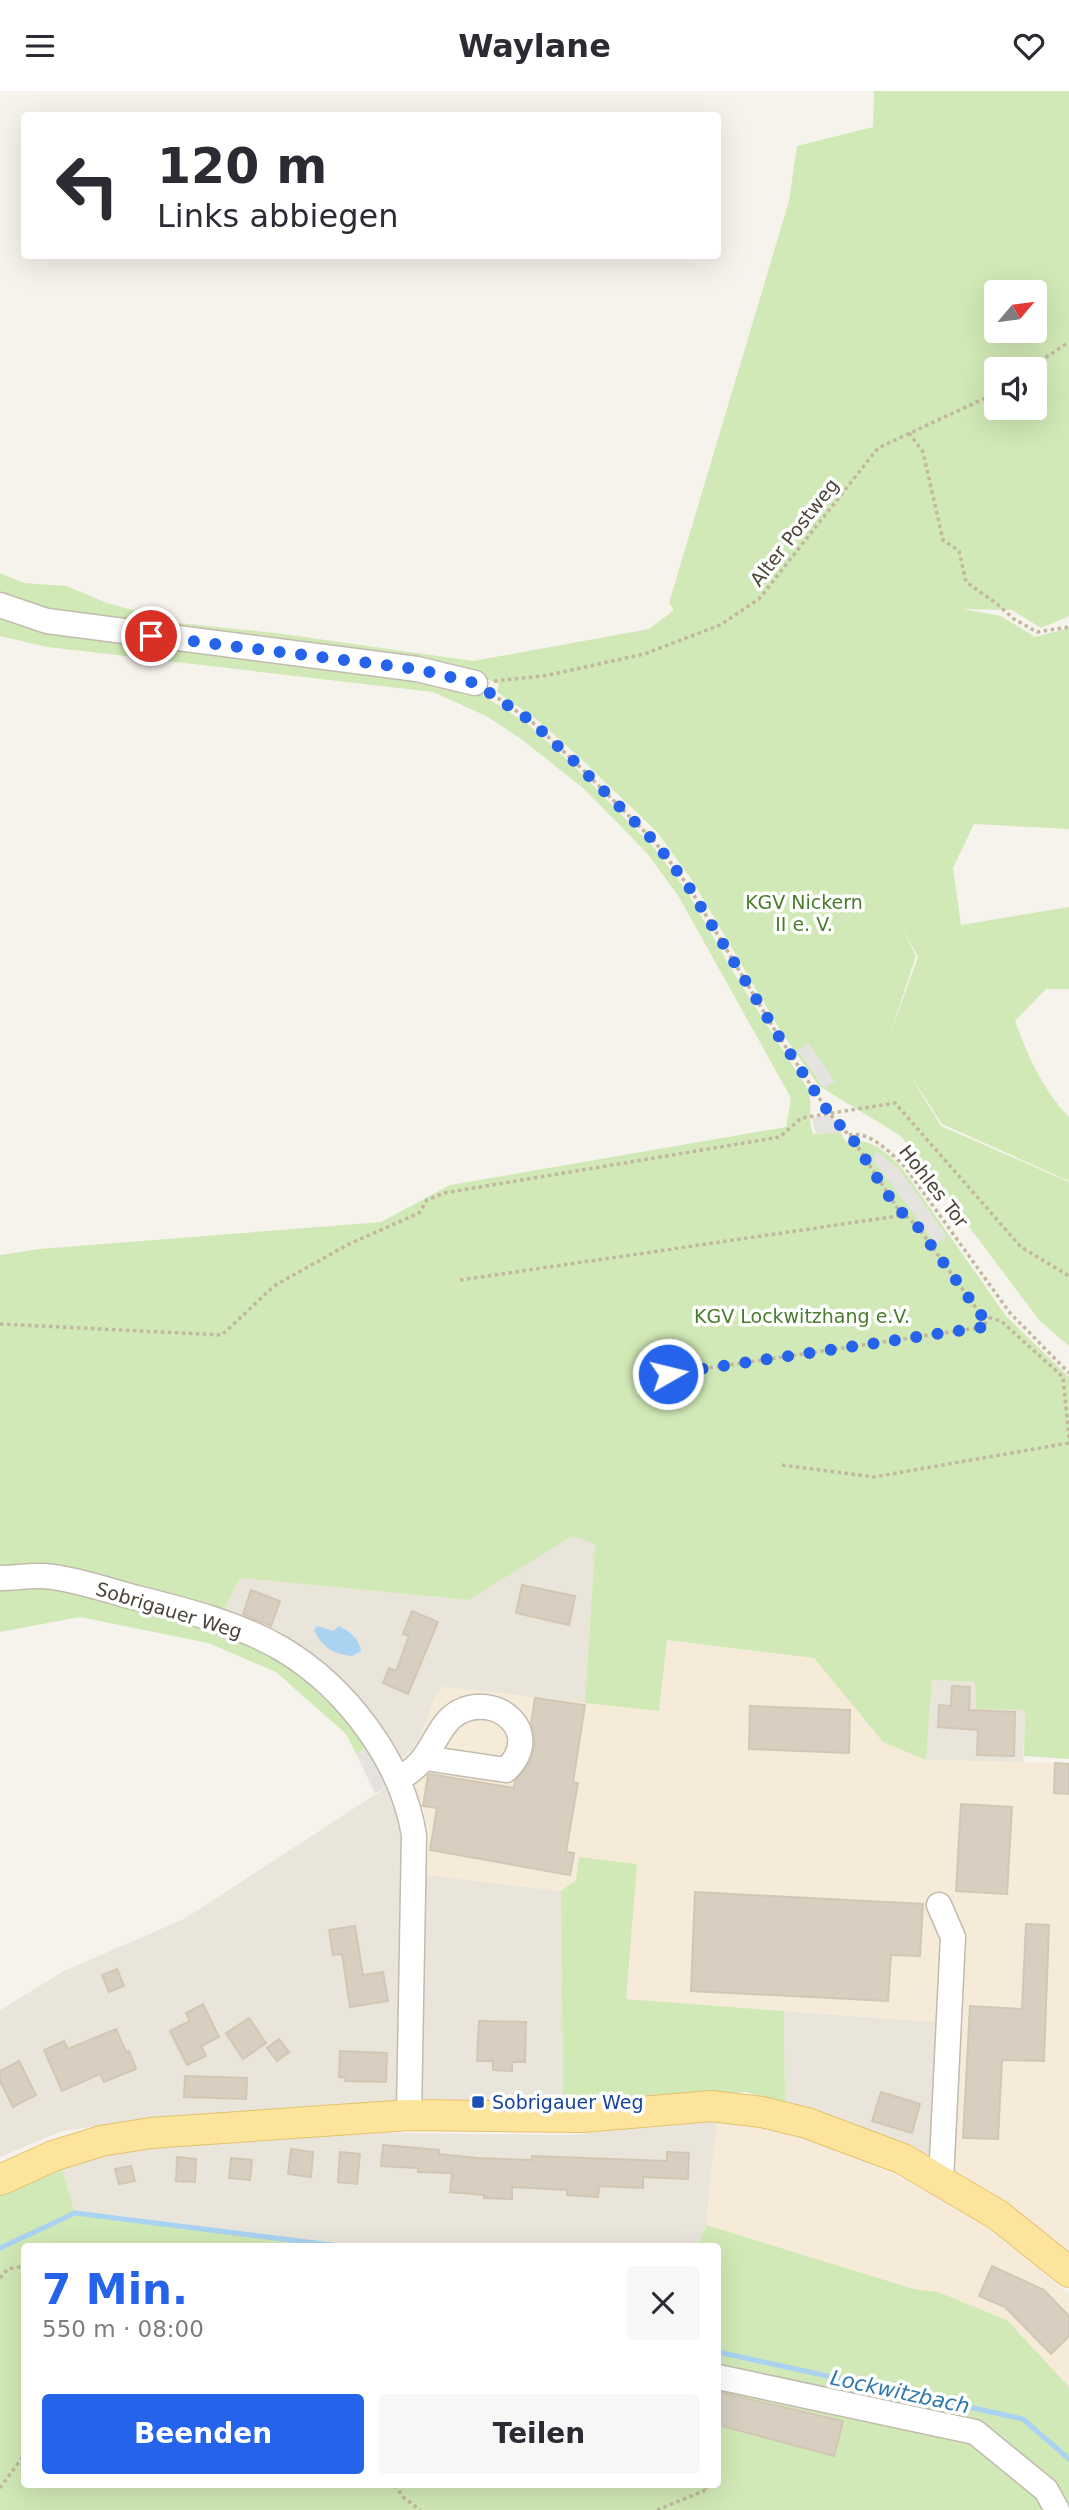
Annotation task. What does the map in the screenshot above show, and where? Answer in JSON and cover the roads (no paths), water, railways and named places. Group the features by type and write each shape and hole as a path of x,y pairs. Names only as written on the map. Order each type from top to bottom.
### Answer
{"main road":[{"path":"0,2180 53,2156 101,2141 150,2133 409,2115 583,2117 710,2106 762,2112 807,2123 903,2159 998,2215 1069,2272"}],"street":[{"path":"0,605 47,621 417,669 475,683"},
{"name":"Sobrigauer Weg","path":"0,1578 52,1577 192,1612 251,1634 282,1649 340,1696 358,1716 398,1780 410,1809 414,1835 409,2115"},
{"path":"398,1780 415,1769 425,1758"},
{"path":"939,1905 953,1937 940,2180"},
{"path":"721,2378 975,2432 1046,2490 1057,2510"}],"water":[{"path":"317,1626 333,1631 339,1626 343,1628 356,1639 361,1651 352,1656 329,1649 314,1630"}],"waterway":[{"name":"Lockwitzbach","path":"0,2248 75,2213 315,2243"},
{"name":"Lockwitzbach","path":"721,2353 1023,2419 1069,2459"}],"place":[{"name":"Sobrigauer Weg","path":"478,2102"}],"park label":[{"name":"KGV Nickern II e. V.","path":"804,913"},
{"name":"KGV Lockwitzhang e.V.","path":"802,1316"}]}
